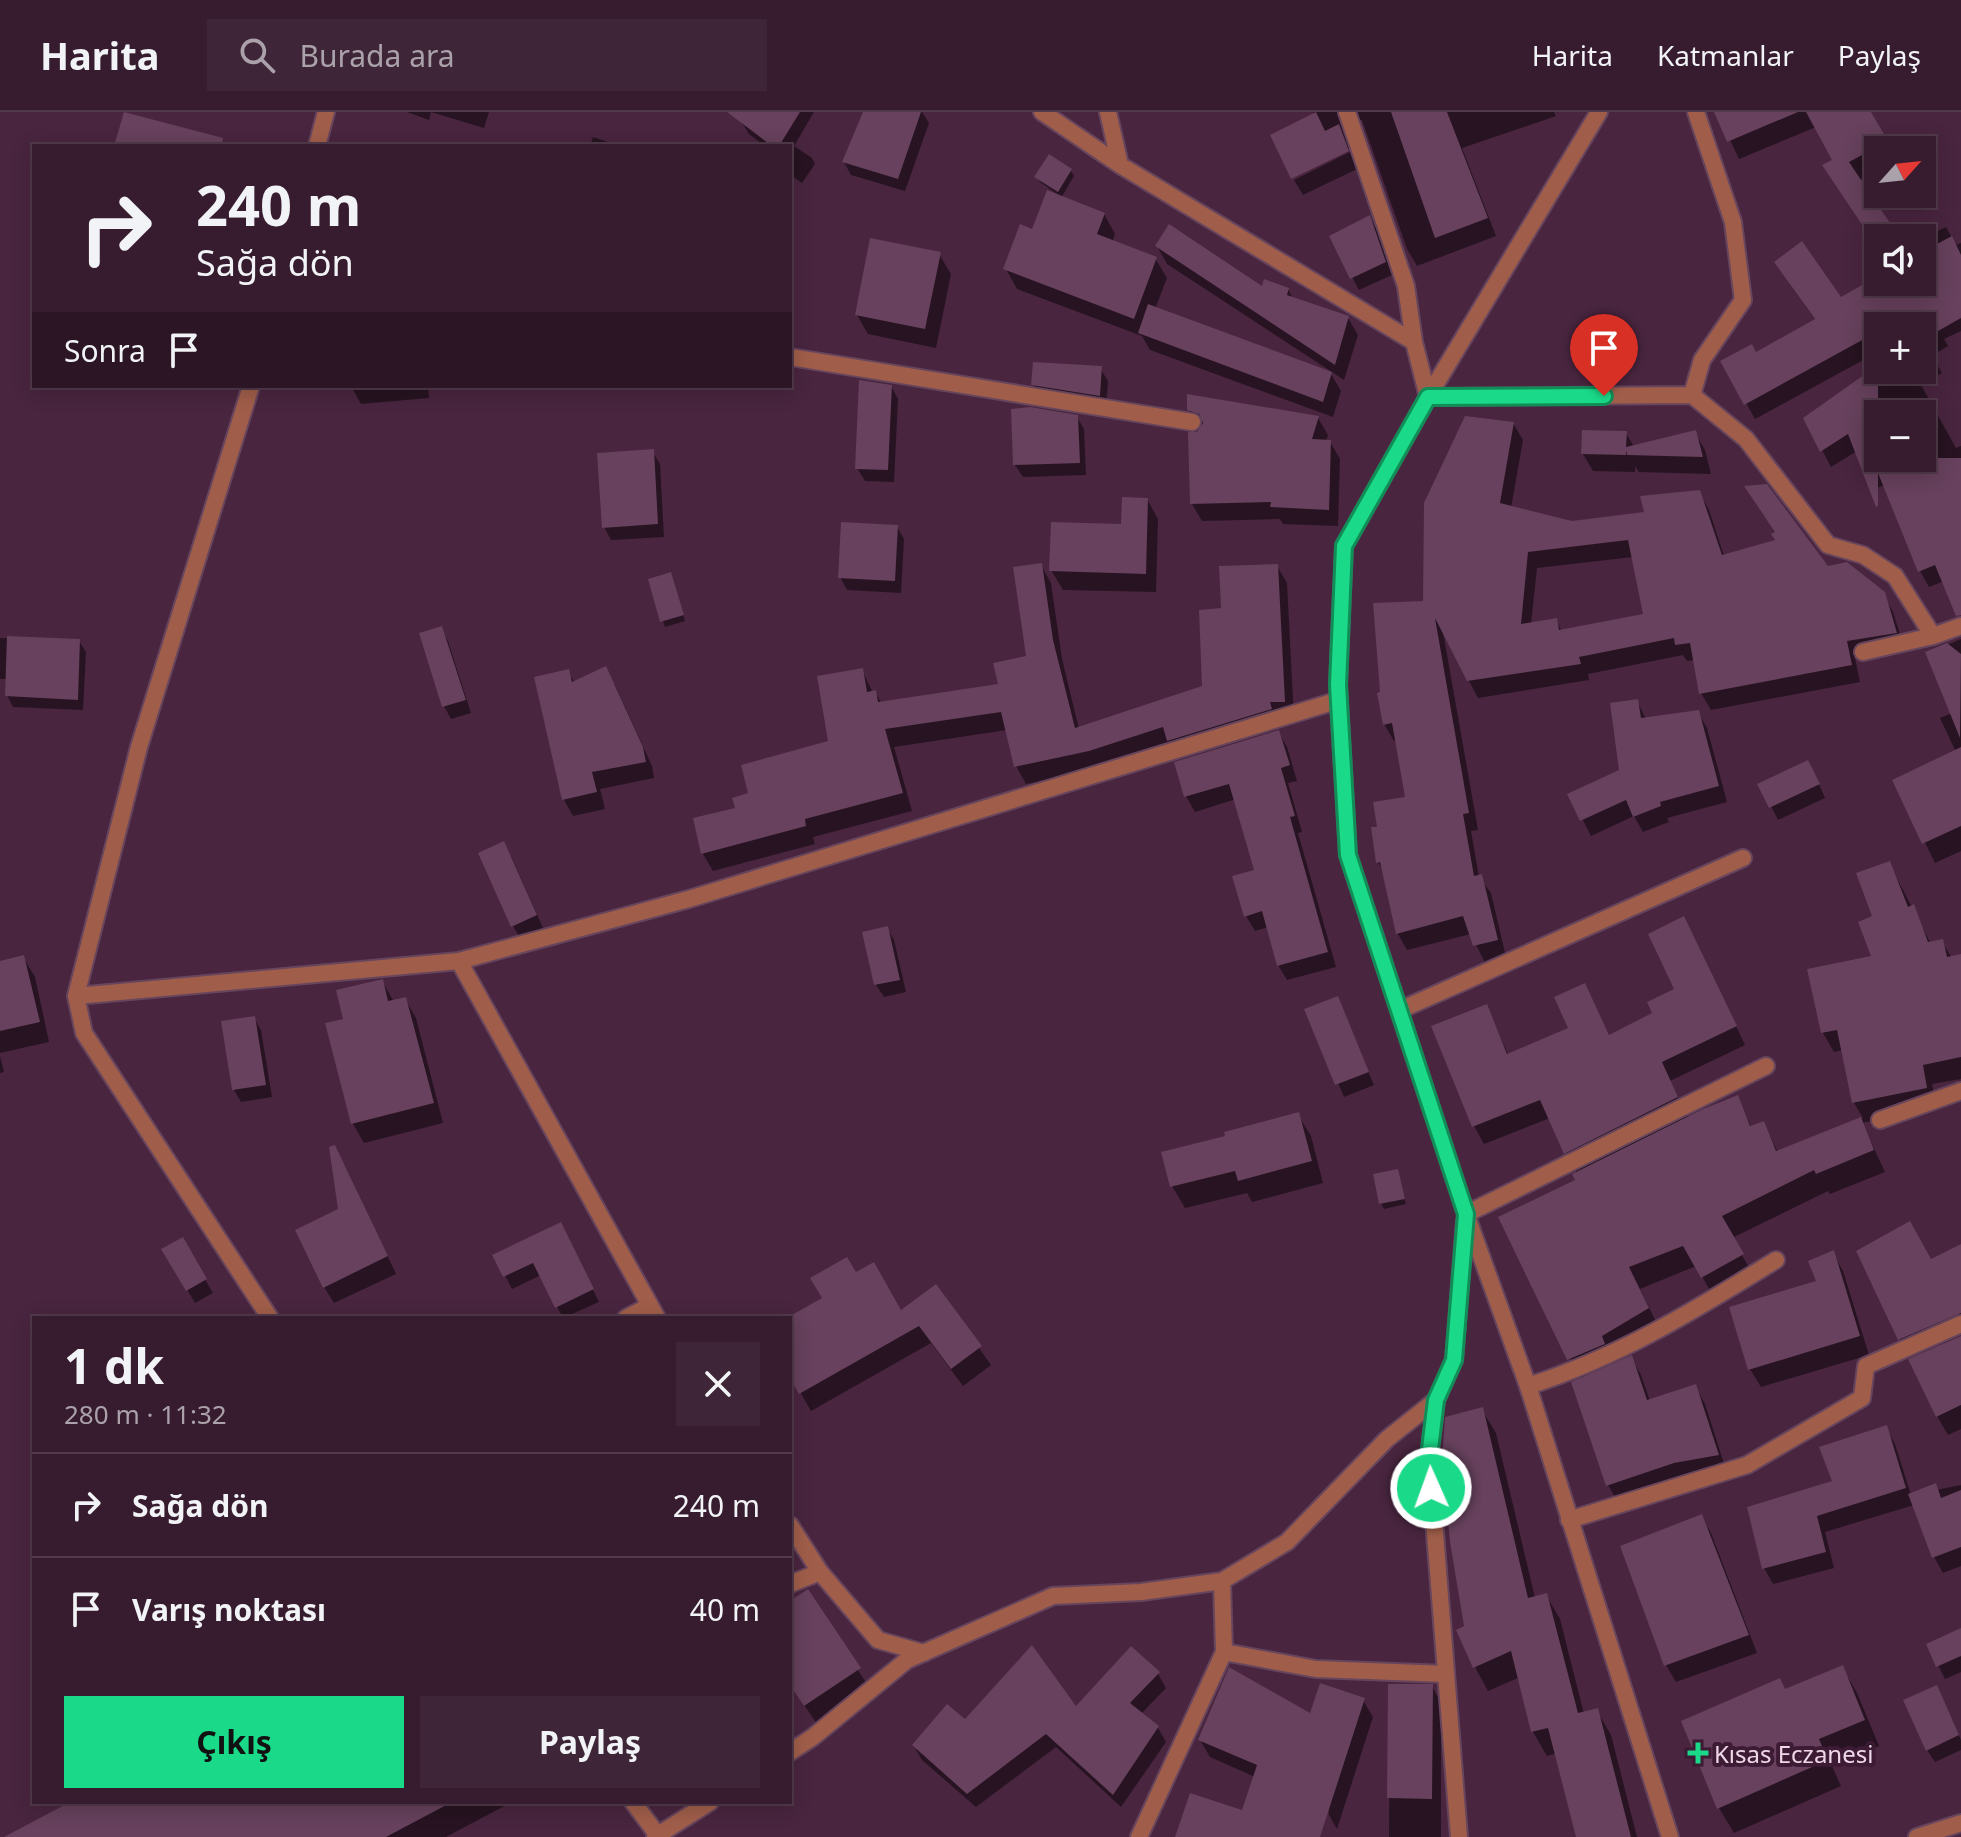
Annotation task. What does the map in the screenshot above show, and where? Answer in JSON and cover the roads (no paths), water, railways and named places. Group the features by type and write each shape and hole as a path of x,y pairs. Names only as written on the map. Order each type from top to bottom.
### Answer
{"street":[{"path":"318,144 326,112"},
{"path":"1042,112 1120,165 1414,342"},
{"path":"1108,112 1120,165"},
{"path":"1347,112 1406,286 1414,342 1428,397"},
{"path":"1599,112 1428,397 1344,546 1339,700 1348,855 1466,1214 1528,1386 1670,1837"},
{"path":"1692,395 1702,360 1743,300 1733,222 1696,112"},
{"path":"792,357 1192,422"},
{"path":"250,388 139,747 76,996 84,1033 269,1316"},
{"path":"1428,397 1692,395 1746,439 1828,545 1863,555 1895,576 1933,636"},
{"path":"1863,652 1933,636 1961,626"},
{"path":"76,996 459,961 689,899 1339,700"},
{"path":"1400,1010 1743,858"},
{"path":"459,961 653,1312"},
{"path":"1466,1214 1766,1066"},
{"path":"1880,1120 1959,1097"},
{"path":"1459,1837 1429,1457 1436,1400 1454,1360 1466,1214"},
{"path":"1528,1386 1567,1374 1608,1355 1692,1312 1776,1260"},
{"path":"1569,1520 1747,1465 1862,1398 1866,1366 1961,1324"},
{"path":"792,1751 907,1660 1053,1596 1141,1592 1222,1581 1287,1542 1387,1439 1436,1400"},
{"path":"792,1528 820,1572 878,1640 924,1653"},
{"path":"792,1583 820,1572"},
{"path":"1139,1837 1224,1652 1222,1581"},
{"path":"1224,1652 1316,1669 1446,1674"},
{"path":"634,1804 657,1836 707,1804"},
{"path":"1917,1837 1961,1823"}],"place":[{"name":"Kısas Eczanesi","path":"1698,1753"}]}
